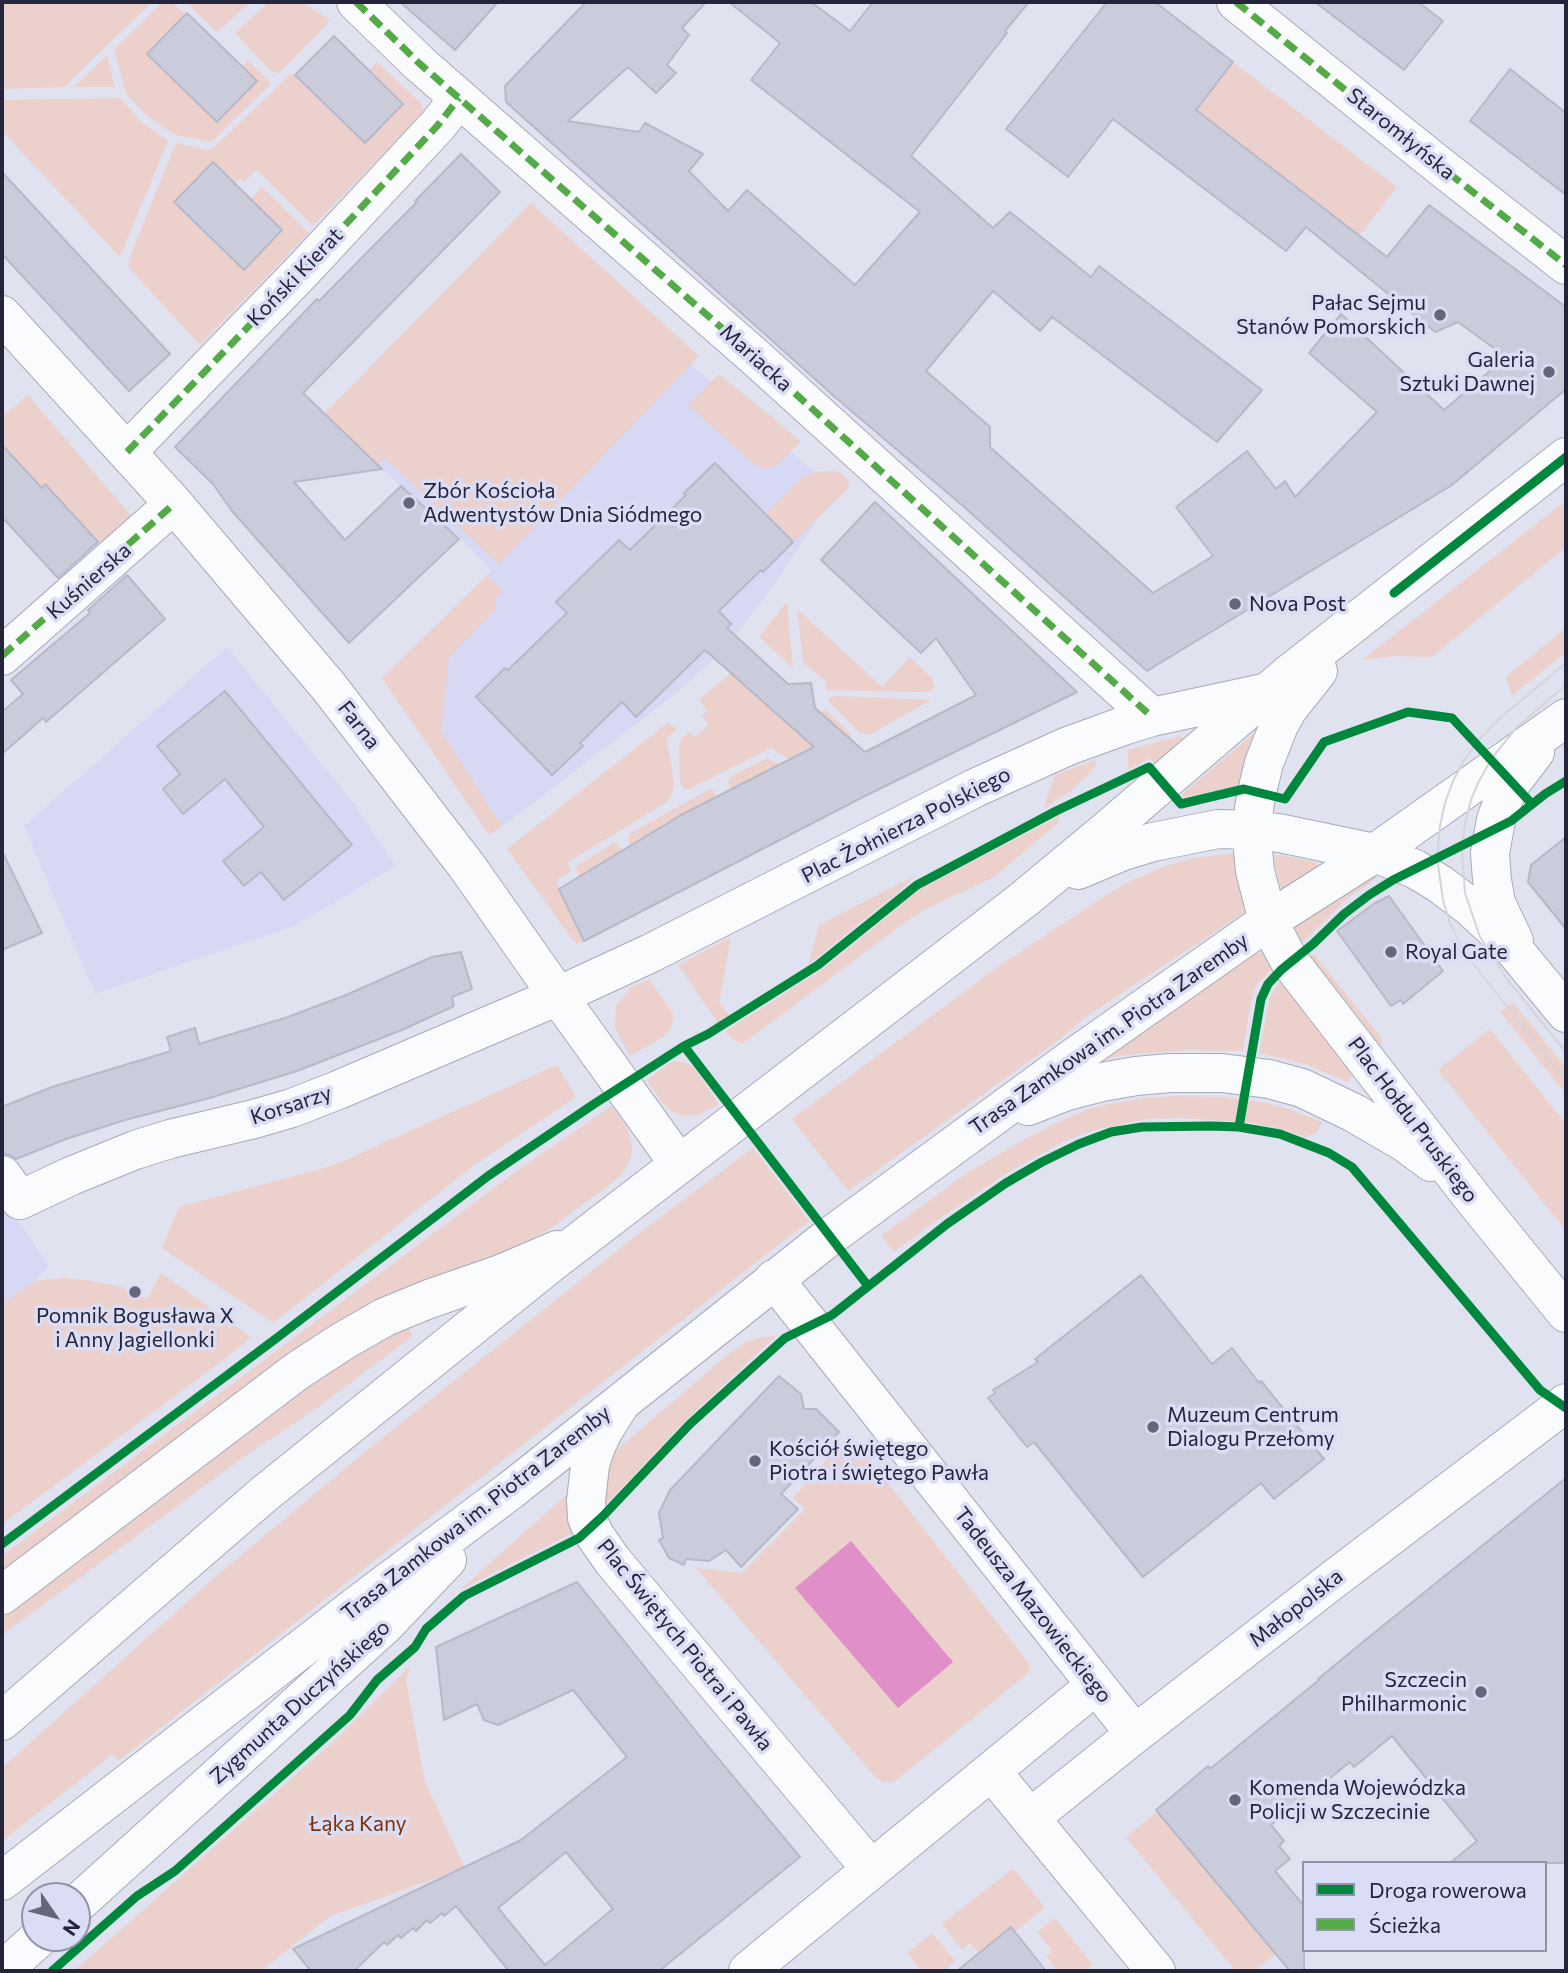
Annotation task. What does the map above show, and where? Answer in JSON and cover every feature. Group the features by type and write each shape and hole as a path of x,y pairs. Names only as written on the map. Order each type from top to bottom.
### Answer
{"street":[{"name":"Mariacka","path":"356,2 406,51 776,375 1152,717"},
{"name":"Staromłyńska","path":"1236,2 1566,265"},
{"name":"Koński Kierat","path":"127,452 314,258 460,98"},
{"name":"Farna","path":"2,316 174,504 345,707 451,845 679,1164"},
{"name":"Plac Żołnierza Polskiego","path":"996,920 1105,832 1268,692 1566,457"},
{"name":"Kuśnierska","path":"2,656 174,504"},
{"name":"Plac Żołnierza Polskiego","path":"1268,921 1255,871 1253,830 1254,808 1271,741 1288,709 1319,670 1394,593"},
{"name":"Plac Żołnierza Polskiego","path":"558,996 678,940 975,788 1068,746 1126,724 1268,692"},
{"path":"1268,921 1375,853 1566,720"},
{"path":"1557,1001 1513,939 1501,916 1493,890 1490,853 1496,820 1512,782 1566,720"},
{"path":"2,1721 263,1495 593,1231 996,920 1073,873 1123,851 1163,839 1223,829 1253,830 1305,838 1375,853 1404,863 1440,884 1506,940 1557,1001"},
{"name":"Trasa Zamkowa im. Piotra Zaremby","path":"2,1881 364,1600 511,1490 774,1279 951,1146 1268,921"},
{"name":"Plac Hołdu Pruskiego","path":"1268,921 1290,962 1475,1201 1566,1312"},
{"name":"Korsarzy","path":"11,1187 71,1176 170,1139 267,1115 338,1090 558,996"},
{"name":"Trasa Zamkowa im. Piotra Zaremby","path":"951,1146 1037,1102 1086,1086 1171,1073 1222,1073 1284,1083 1323,1097 1386,1130 1426,1158 1475,1201"},
{"path":"2,1595 297,1371 343,1341 385,1317 538,1260 593,1231"},
{"name":"Tadeusza Mazowieckiego","path":"774,1279 1135,1734"},
{"name":"Plac Świętych Piotra i Pawła","path":"625,1397 605,1428 590,1465 586,1501 587,1518 594,1534 621,1570 871,1868"},
{"name":"Małopolska","path":"1030,1818 1334,1579 1566,1403"},
{"name":"Zygmunta Duczyńskiego","path":"91,1891 396,1615 511,1490"},
{"path":"748,1971 1096,1685"},
{"path":"992,1772 1156,1971"},
{"path":"2,1971 23,1952"}],"shaded area":[{"path":"578,266 841,495 818,518 772,588 712,661 670,698 489,835 382,678 491,571 464,542 377,465"},
{"path":"227,647 353,802 396,866 294,926 95,994 24,826"},
{"path":"2,1198 49,1265 34,1281 2,1305"},
{"path":"851,1541 953,1662 898,1708 795,1588"}],"green space":[{"path":"2,2 152,2 64,87 2,89"},
{"path":"163,2 172,2 186,15 217,122 256,81 242,66 248,60 271,84 211,142 173,134 145,114 128,96 124,87 114,49"},
{"path":"186,2 250,2 217,32"},
{"path":"269,2 301,2 329,19 279,73 272,72 235,33"},
{"path":"107,55 115,87 74,87"},
{"path":"377,62 422,104 423,113 313,226 257,170 243,182 240,178 234,184 174,202 244,269 282,230 250,200 262,187 309,233 200,345 128,267 176,143 208,150 213,148 292,73 364,143 403,104 369,71"},
{"path":"1234,63 1397,187 1359,236 1196,110"},
{"path":"121,98 141,122 168,141 120,257 2,131 2,100"},
{"path":"531,203 699,356 499,564 385,458 377,465 323,415"},
{"path":"719,374 800,442 776,466 767,469 754,464 688,405"},
{"path":"28,395 132,517 100,543 46,485 42,488 2,445 2,417"},
{"path":"815,472 839,472 848,480 848,489 793,542 765,514 803,477"},
{"path":"1566,501 1566,547 1432,657 1396,656 1362,660"},
{"path":"488,575 503,591 495,599 496,609 449,657 441,731 502,826 489,835 382,678"},
{"path":"787,602 793,668 759,637"},
{"path":"797,609 882,687 910,657 932,678 934,687 929,692 826,690 826,682 803,662"},
{"path":"1566,628 1566,652 1512,696 1506,677"},
{"path":"750,650 755,654 736,678 824,756 801,765 771,748 686,790 680,781 679,746 683,737 690,732 695,737 709,725 701,716 707,710 699,700 733,671"},
{"path":"837,696 931,700 869,735 859,732 827,700"},
{"path":"825,709 852,735 851,742 824,756 845,734 821,713"},
{"path":"669,722 676,730 666,739 674,786 667,802 568,862 571,871 557,880 584,941 576,943 507,849"},
{"path":"1265,724 1246,784 1185,798 1181,795"},
{"path":"1180,736 1182,742 1156,765 1150,758 1128,770 1128,750"},
{"path":"768,758 780,765 731,790 728,781 730,777"},
{"path":"1095,760 1096,764 1087,776 1043,809 1055,775"},
{"path":"712,788 716,797 631,845 628,841 629,834"},
{"path":"1060,816 1058,823 994,877 911,918 746,1041 741,1044 726,1031 823,969 922,888"},
{"path":"614,843 619,845 622,851 579,876 575,867"},
{"path":"1234,854 1240,862 1246,910 1244,913 1088,1015 1060,1039 848,1191 792,1119 1002,964 1103,897 1166,866 1194,858"},
{"path":"1275,856 1315,862 1317,868 1281,889 1274,860"},
{"path":"916,875 898,892 808,965 819,925"},
{"path":"1373,875 1377,878 1347,899 1297,945 1292,932 1295,926"},
{"path":"731,937 719,1003 729,1015 718,1023 678,965"},
{"path":"1265,952 1277,964 1256,985 1243,1051 1185,1050 1119,1056 1092,1062 1253,954"},
{"path":"1314,954 1381,1037 1382,1047 1379,1052 1307,959"},
{"path":"1285,976 1358,1068 1348,1082 1305,1064 1259,1053 1270,998"},
{"path":"649,979 673,1014 671,1028 663,1037 630,1056 615,1029 616,1006 631,987"},
{"path":"1513,1002 1566,1068 1566,1094 1500,1012"},
{"path":"1490,1029 1566,1124 1566,1231 1438,1070"},
{"path":"673,1061 688,1063 695,1069 719,1104 698,1115 679,1115 662,1103 647,1080"},
{"path":"557,1065 576,1097 473,1166 273,1323 162,1248 179,1207 332,1166"},
{"path":"1175,1096 1262,1102 1322,1122 1316,1133 1307,1137 1253,1123 1182,1118 1147,1119 1095,1130 1064,1141 1007,1173 894,1252 881,1236 967,1173 1058,1122 1109,1104"},
{"path":"612,1106 628,1130 632,1155 620,1176 609,1185 547,1231 487,1264 2,1577 2,1556 525,1165"},
{"path":"753,1148 809,1221 118,1761 113,1754 2,1841 2,1768 215,1577 376,1443 642,1231"},
{"path":"161,1273 251,1337 2,1524 2,1305 34,1281 64,1278 121,1287 148,1299"},
{"path":"407,1326 412,1334 410,1338 2,1635 2,1612 330,1370"},
{"path":"776,1336 686,1420 602,1509 603,1484 613,1456 619,1448 731,1352 746,1342"},
{"path":"843,1441 857,1448 869,1459 1031,1669 894,1782 883,1782 875,1777 696,1568 742,1573 805,1509 793,1498"},
{"path":"573,1489 577,1531 460,1590"},
{"name":"Łąka Kany","path":"410,1666 406,1681 425,1782 465,1868 330,1916 261,1971 74,1971 332,1743"},
{"path":"1158,1811 1276,1954 1254,1971 1235,1971 1126,1837"},
{"path":"1011,1870 1015,1870 1045,1907 1015,1932 979,1953 970,1943 962,1949 942,1924"},
{"path":"1055,1918 1093,1965 1084,1971 1058,1971 1046,1956 1053,1951 1037,1932"},
{"path":"932,1933 955,1961 943,1971 922,1971 907,1953"}],"building":[{"path":"400,2 498,2 455,50"},
{"path":"586,2 706,2 682,28 689,35 667,65 676,73 656,93 628,67 568,121 639,132 645,123 703,154 689,171 728,211 747,190 855,285 920,212 751,80 780,43 729,2 811,2 850,31 873,2 1029,2 911,156 993,228 1010,212 1091,277 1099,266 1262,390 1217,442 1052,317 1040,331 993,291 926,371 990,427 990,447 1153,593 1213,556 1176,507 1247,451 1276,489 1285,481 1295,497 1377,412 1309,353 1341,314 1444,410 1506,357 1458,322 1435,332 1306,227 1286,251 1113,119 1068,177 1006,129 1107,2 1155,2 1233,62 1196,110 1387,257 1429,205 1566,307 1566,389 1452,485 1147,671 963,506 835,397 506,102 505,86"},
{"path":"1315,2 1418,2 1443,21 1404,70"},
{"path":"187,13 257,81 217,122 147,54"},
{"path":"334,36 403,104 365,143 295,75"},
{"path":"1510,69 1566,113 1566,195 1470,121"},
{"path":"461,154 500,192 303,393 382,469 294,482 345,540 401,486 459,539 349,643 232,511 213,484 175,447"},
{"path":"213,162 282,230 244,270 174,202"},
{"path":"2,172 170,354 129,391 2,254"},
{"path":"2,445 42,488 45,484 98,542 58,578 2,517"},
{"path":"715,463 793,542 719,611 731,624 727,628 788,684 811,683 815,708 865,752 976,695 936,638 921,653 821,560 875,502 1077,692 867,795 584,941 559,889 681,815 814,747 705,650 636,717 622,702 580,743 583,746 552,775 476,697 567,613 556,602 619,540 630,550"},
{"path":"127,575 165,619 46,722 43,718 2,754 2,712 23,694 11,680 90,613 88,610"},
{"path":"225,691 352,845 284,900 261,872 244,886 223,861 264,827 225,779 183,814 163,789 180,774 157,746"},
{"path":"1566,837 1566,929 1528,882 1531,865"},
{"path":"2,851 42,933 2,950"},
{"name":"Royal Gate","path":"1389,896 1443,971 1403,1004 1401,1000 1391,1006 1337,931"},
{"path":"461,952 472,989 452,997 454,1006 402,1030 297,1071 125,1120 16,1159 2,1153 2,1107 52,1087 171,1051 167,1037 195,1028 199,1044 288,1017 432,957"},
{"name":"Muzeum Centrum Dialogu Przełomy","path":"1141,1275 1212,1364 1232,1348 1324,1459 1274,1499 1261,1483 1143,1577 1034,1442 1027,1447 988,1398 995,1393 993,1390 1038,1362 1035,1359"},
{"name":"Kościół świętego Piotra i świętego Pawła","path":"779,1376 801,1394 804,1409 816,1409 839,1432 781,1494 798,1509 741,1567 726,1550 709,1561 686,1559 684,1565 669,1558 659,1540 663,1538 659,1513 670,1490"},
{"path":"1566,1478 1566,1863 1452,1861 1477,1841 1392,1736 1354,1767 1350,1762 1271,1825 1284,1841 1279,1846 1290,1859 1275,1871 1302,1904 1304,1971 1290,1971 1156,1810 1208,1766 1210,1769"},
{"path":"577,1582 800,1857 659,1971 509,1971 456,1906 430,1923 427,1920 416,1931 413,1928 401,1938 398,1935 387,1945 384,1942 354,1971 311,1971 293,1949 521,1840 627,1757 573,1690 498,1725 484,1720 477,1704 444,1720 436,1647","holes":["566,1852 613,1909 545,1965 498,1908"]},
{"path":"1011,1927 1046,1971 957,1971"}],"tram line":[{"path":"1566,663 1499,719 1464,760 1445,803 1437,858 1443,900 1450,923 1464,952 1566,1081"},
{"path":"1566,685 1517,727 1492,758 1471,800 1462,851 1465,893 1480,937 1507,979 1566,1052"}],"marked path":[{"path":"356,2 420,64 755,357 1152,717"},
{"path":"1236,2 1566,265"},
{"path":"127,452 305,268 438,125 459,98"},
{"path":"2,656 174,504"}],"cycle path":[{"path":"1394,593 1566,457"},
{"path":"2,1544 488,1176 684,1046 708,1034 818,965 917,885 1056,811 1149,767 1181,804 1244,789 1285,799 1324,742 1408,712 1452,718 1532,804"},
{"path":"1239,1127 1261,999 1268,984 1281,970 1369,895 1393,880 1511,821 1566,781"},
{"path":"684,1046 868,1286"},
{"path":"52,1971 137,1896 175,1871 350,1715 377,1680 415,1647 426,1629 464,1596 579,1538 690,1424 785,1338 832,1315 947,1224 1006,1183 1079,1144 1111,1132 1142,1127 1239,1127 1280,1134 1329,1153 1352,1167 1540,1390 1566,1408"}],"place":[{"name":"Pałac Sejmu Stanów Pomorskich","path":"1440,315"},
{"name":"Galeria Sztuki Dawnej","path":"1549,372"},
{"name":"Zbór Kościoła Adwentystów Dnia Siódmego","path":"409,503"},
{"name":"Nova Post","path":"1235,604"},
{"name":"Royal Gate","path":"1391,952"},
{"name":"Pomnik Bogusława X i Anny Jagiellonki","path":"135,1292"},
{"name":"Muzeum Centrum Dialogu Przełomy","path":"1153,1427"},
{"name":"Kościół świętego Piotra i świętego Pawła","path":"755,1461"},
{"name":"Szczecin Philharmonic","path":"1481,1692"},
{"name":"Komenda Wojewódzka Policji w Szczecinie","path":"1235,1800"}]}
